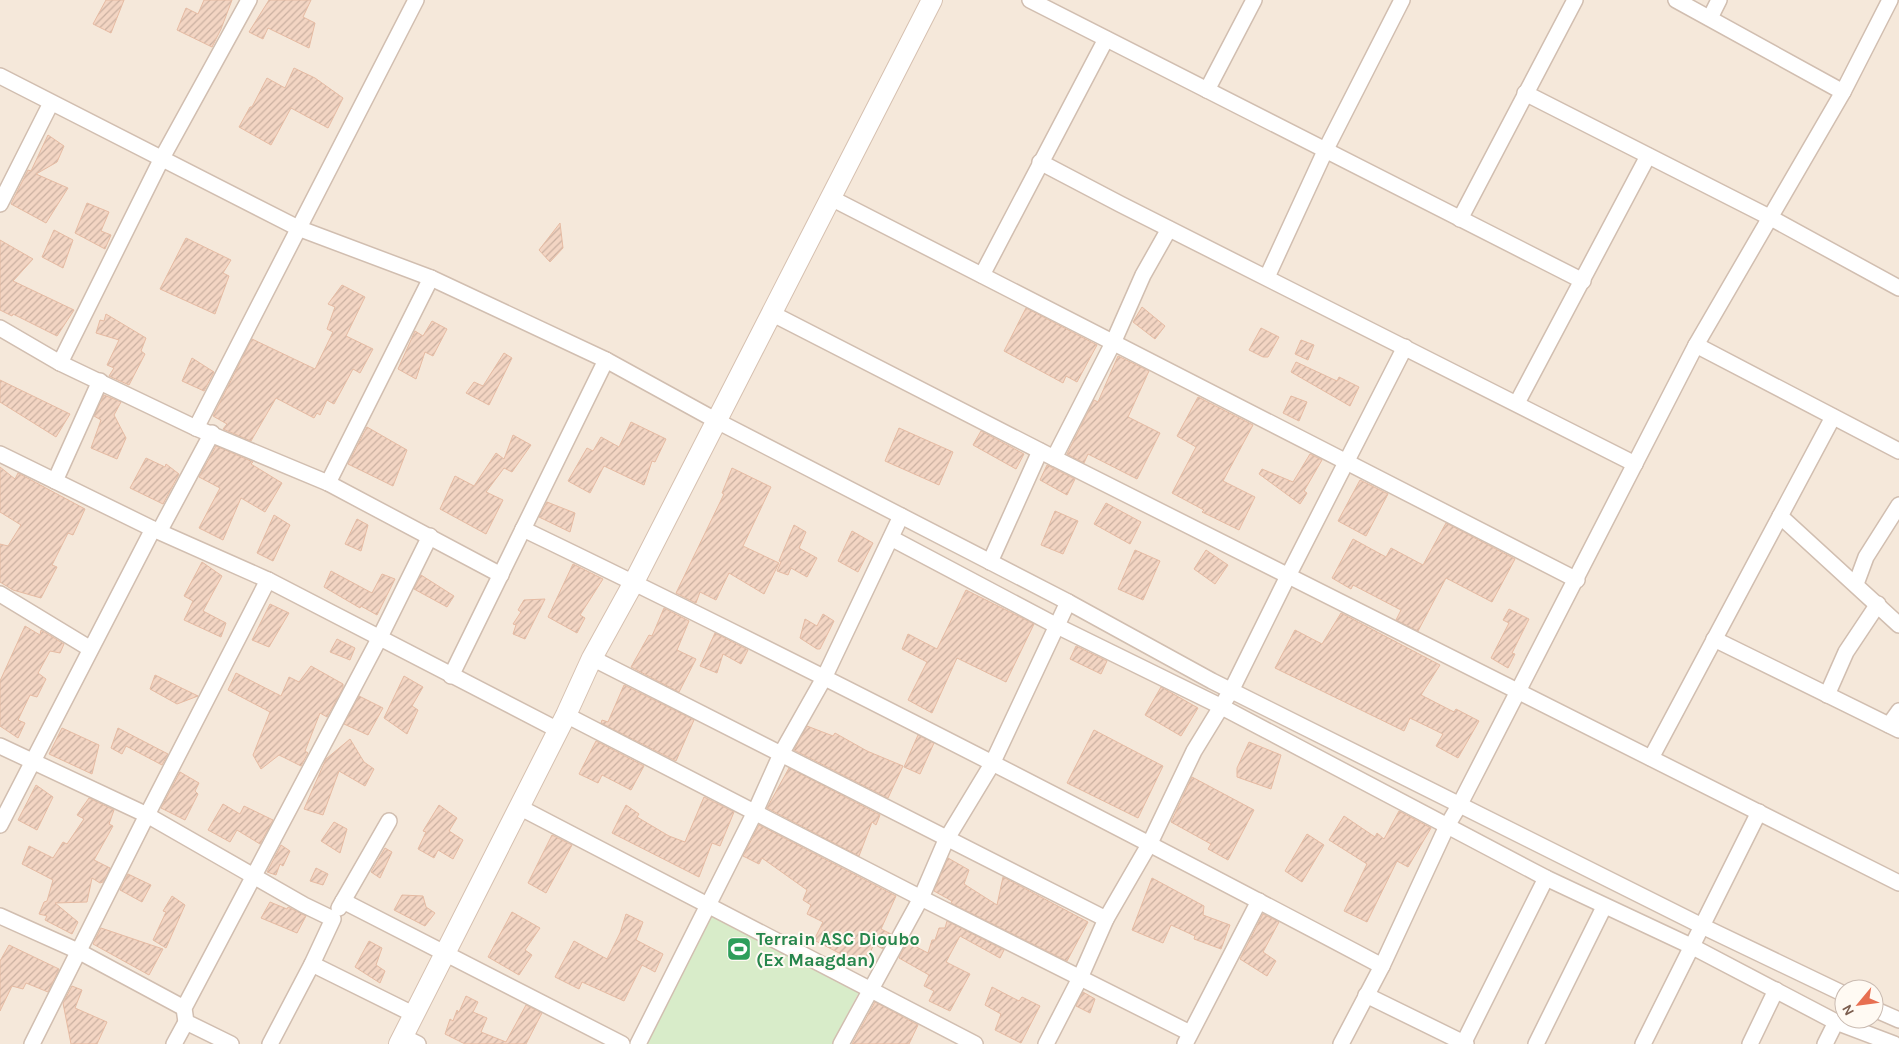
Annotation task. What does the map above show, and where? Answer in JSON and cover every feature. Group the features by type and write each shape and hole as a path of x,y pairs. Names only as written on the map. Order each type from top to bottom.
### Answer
{"main road":[{"path":"406,1041 413,1014 562,723 592,658 634,582 932,0"}],"street":[{"path":"196,428 416,0"},
{"path":"1030,0 1583,281"},
{"path":"1206,90 1254,0"},
{"path":"1268,277 1326,149 1402,0"},
{"path":"1460,219 1575,0"},
{"path":"1676,0 1843,92"},
{"path":"1710,18 1719,0"},
{"path":"1340,1044 1382,966 1447,826 1577,580 1696,345 1843,92 1890,0"},
{"path":"60,363 162,158 244,2"},
{"path":"982,275 1106,39"},
{"path":"0,76 298,228 431,278 606,360 717,421 1068,602 1212,681 1232,689 1702,926 1834,989"},
{"path":"1526,93 1771,218 1899,288"},
{"path":"0,204 51,103"},
{"path":"1517,403 1648,156"},
{"path":"1040,162 1168,229 1268,277 1635,464"},
{"path":"830,198 1577,580"},
{"path":"990,562 1047,455 1113,343 1143,275 1168,229"},
{"path":"328,483 431,278"},
{"path":"771,313 1047,455 1899,883"},
{"path":"1,331 60,363 196,428 212,433 328,483 501,575"},
{"path":"1696,345 1899,451"},
{"path":"1046,1044 1080,978 1106,919 1150,843 1186,766 1232,689 1405,347"},
{"path":"451,676 606,360"},
{"path":"55,481 100,381"},
{"path":"1651,758 1833,417"},
{"path":"0,825 90,648 212,433"},
{"path":"0,454 157,530 268,580 451,676 562,723 755,812 1080,978 1188,1039 1259,902"},
{"path":"1856,584 1866,557 1899,505"},
{"path":"638,1044 755,812 781,754 824,678 901,516"},
{"path":"1780,516 1899,625"},
{"path":"523,529 634,582 1150,843 1382,966"},
{"path":"174,1044 185,1015 253,875 379,639 430,536"},
{"path":"891,538 1057,626 1222,707 1546,878 1604,907 1693,947 1834,1021"},
{"path":"32,1044 146,815 268,580"},
{"path":"0,594 90,648"},
{"path":"841,1044 921,898 946,840 992,764 1068,602"},
{"path":"1827,695 1846,652 1878,604"},
{"path":"1714,639 1894,727 1899,711"},
{"path":"592,658 946,840 1106,919"},
{"path":"0,746 146,815 333,919"},
{"path":"519,807 975,1044"},
{"path":"1643,1044 1759,812"},
{"path":"270,1044 312,964 333,919 389,821"},
{"path":"1366,995 1464,1044 1546,878"},
{"path":"343,901 622,1044"},
{"path":"1536,1044 1604,907"},
{"path":"0,916 78,951 231,1044"},
{"path":"312,964 413,1014"},
{"path":"1750,1044 1776,990"},
{"path":"1884,1013 1899,1020"},
{"path":"1825,1044 1834,1026"},
{"path":"1854,1029 1894,1044"}],"shaded area":[{"path":"0,0 1899,0 1899,1044 0,1044"}],"green space":[{"name":"Terrain ASC Dioubo (Ex Maagdan)","path":"712,911 861,988 832,1044 644,1044"}],"building":[{"path":"106,0 124,0 111,33 93,24"},
{"path":"204,0 232,0 212,47 177,30 186,8 198,14"},
{"path":"269,0 311,0 303,17 315,23 309,48 268,28 263,39 249,32"},
{"path":"294,68 315,78 343,98 328,128 291,108 271,145 239,127 267,78 285,88"},
{"path":"48,135 64,146 57,162 36,174 68,188 46,223 11,204 28,170 31,171"},
{"path":"87,203 109,212 101,231 111,235 105,249 75,233"},
{"path":"560,223 563,248 550,262 539,250"},
{"path":"54,230 73,240 63,268 42,257"},
{"path":"186,238 231,260 223,273 229,276 215,314 160,289"},
{"path":"0,240 33,259 13,281 74,310 57,336 13,314 12,316 0,310"},
{"path":"342,285 365,297 346,336 373,349 360,373 353,369 334,404 327,400 320,415 317,413 314,418 276,398 251,441 223,429 227,424 213,416 252,339 315,369 333,332 327,329 335,307 328,304"},
{"path":"1142,307 1165,326 1155,339 1133,322"},
{"path":"1026,308 1097,345 1077,382 1066,376 1063,383 1004,351"},
{"path":"106,314 146,338 141,351 145,354 129,385 109,376 114,368 107,365 119,340 96,333 100,320 104,321"},
{"path":"432,321 447,329 433,356 425,352 416,379 398,369 415,331 423,336"},
{"path":"1261,328 1279,337 1268,357 1263,357 1249,350"},
{"path":"1301,340 1314,345 1308,360 1295,354"},
{"path":"504,353 512,358 489,405 466,393 474,382 483,386"},
{"path":"1118,356 1149,371 1128,417 1160,433 1137,479 1088,454 1084,463 1067,454 1094,400 1098,402"},
{"path":"192,358 214,372 204,391 182,381"},
{"path":"1296,362 1337,381 1339,377 1359,387 1350,406 1291,372"},
{"path":"0,380 70,414 56,437 0,402"},
{"path":"104,395 121,402 114,415 126,438 117,459 91,448 101,420 94,416"},
{"path":"1291,396 1307,402 1299,421 1283,413"},
{"path":"1198,397 1253,425 1223,481 1255,497 1239,530 1202,512 1204,510 1172,493 1196,447 1177,436"},
{"path":"631,422 666,439 655,462 652,461 644,485 604,466 590,493 568,481 587,448 593,451 601,437 619,447"},
{"path":"367,427 407,450 393,486 348,464"},
{"path":"899,428 953,452 939,485 885,461"},
{"path":"981,431 1024,454 1016,469 973,445"},
{"path":"513,435 531,445 512,472 504,468 486,492 503,500 486,534 440,509 455,476 474,486 496,453 504,459"},
{"path":"216,446 253,462 251,464 282,483 265,512 241,498 223,540 199,528 220,488 199,477"},
{"path":"1310,454 1322,460 1304,491 1307,493 1300,504 1259,474 1262,469 1293,482"},
{"path":"146,458 165,467 166,464 179,474 163,504 130,488"},
{"path":"1047,465 1075,479 1067,495 1040,480"},
{"path":"0,467 15,479 18,473 85,509 73,535 68,533 52,565 57,567 41,598 13,590 0,582 0,544 8,546 21,525 0,512"},
{"path":"732,468 771,487 743,546 779,563 764,594 729,573 716,600 700,592 696,603 676,593 724,494 722,493"},
{"path":"1360,480 1388,494 1366,536 1338,521"},
{"path":"547,502 575,513 570,532 539,517"},
{"path":"1106,503 1141,522 1130,544 1094,524"},
{"path":"1055,511 1078,521 1063,554 1041,545"},
{"path":"274,515 290,525 273,561 257,553"},
{"path":"357,519 368,525 361,551 345,544"},
{"path":"1446,523 1515,559 1492,602 1446,578 1418,631 1396,620 1401,610 1353,585 1351,589 1332,578 1353,539 1386,557 1391,548 1423,565"},
{"path":"794,525 806,532 799,548 817,558 807,577 791,568 788,575 777,571 781,562 779,561"},
{"path":"852,531 873,543 858,572 838,561"},
{"path":"1135,550 1160,561 1143,600 1118,589"},
{"path":"1206,550 1228,565 1215,584 1194,569"},
{"path":"202,562 222,576 203,611 226,623 221,637 184,620 193,601 184,596"},
{"path":"573,564 603,579 580,615 585,618 577,633 548,617"},
{"path":"331,571 372,593 382,574 395,579 377,615 361,606 360,608 324,587"},
{"path":"421,575 454,596 447,607 414,589"},
{"path":"966,590 1034,624 1006,682 957,658 932,713 908,700 927,662 902,649 908,634 937,649"},
{"path":"545,599 525,639 513,634 516,625 513,624 521,612 518,610 524,600"},
{"path":"270,604 289,613 269,647 252,640"},
{"path":"664,608 689,621 677,650 696,659 679,692 631,667 649,635 652,636"},
{"path":"1509,609 1529,619 1512,653 1515,654 1508,668 1491,658 1509,623 1503,620"},
{"path":"1341,613 1440,665 1421,695 1454,712 1456,709 1479,721 1458,758 1436,746 1443,734 1410,718 1404,731 1275,668 1295,630 1322,644"},
{"path":"823,614 834,621 820,649 817,649 800,638 805,619 817,626"},
{"path":"25,626 40,635 41,630 64,644 60,653 50,651 38,673 46,679 37,697 30,695 18,720 25,723 18,738 0,726 0,681"},
{"path":"715,633 748,650 741,664 723,654 717,673 700,666"},
{"path":"337,639 355,648 350,660 330,652"},
{"path":"1076,646 1107,661 1101,674 1070,659"},
{"path":"311,666 343,684 343,688 327,717 320,713 305,751 308,753 301,766 279,755 261,769 253,755 270,712 228,690 236,673 281,696 289,677 299,682"},
{"path":"155,675 198,696 177,704 150,689"},
{"path":"404,676 423,687 412,706 418,710 407,734 384,718"},
{"path":"624,685 694,720 676,761 601,723 602,720 608,722"},
{"path":"1161,687 1198,708 1181,736 1145,715"},
{"path":"359,696 383,708 368,735 344,724"},
{"path":"807,726 833,736 835,733 867,751 903,766 888,798 794,750"},
{"path":"62,728 99,745 92,774 49,754"},
{"path":"118,728 168,754 162,765 126,746 122,754 111,748"},
{"path":"1094,730 1163,766 1138,818 1067,783"},
{"path":"918,735 934,743 920,774 904,767"},
{"path":"350,739 364,762 374,769 365,786 339,771 323,815 304,809 326,759"},
{"path":"596,741 644,766 631,790 602,775 598,783 579,774"},
{"path":"1249,742 1281,755 1271,789 1237,777 1237,768"},
{"path":"789,768 880,815 876,825 872,822 859,856 767,808"},
{"path":"180,772 199,783 195,791 198,794 185,820 161,808"},
{"path":"1192,777 1254,810 1228,860 1208,849 1211,844 1171,822"},
{"path":"36,785 53,797 37,830 18,820"},
{"path":"704,797 734,812 720,846 712,843 699,877 612,833 626,805 639,814 637,817 669,836 685,842"},
{"path":"89,798 114,810 109,824 113,826 94,860 110,868 103,882 100,883 92,878 87,902 55,903 78,922 72,934 45,920 47,916 39,914 44,902 47,901 53,880 22,864 29,846 53,858 63,842 67,844 84,819 77,815"},
{"path":"223,804 240,814 244,806 273,820 260,844 237,830 230,842 208,830"},
{"path":"439,805 457,818 449,831 463,840 453,859 438,850 434,858 418,849 426,832 423,831"},
{"path":"1399,811 1431,828 1408,867 1397,861 1367,922 1344,911 1367,864 1329,840 1344,816 1375,837 1377,833 1384,839"},
{"path":"334,822 347,829 340,853 321,841"},
{"path":"759,825 896,896 881,929 891,934 883,949 874,944 864,966 814,940 823,922 807,914 811,905 803,900 807,890 762,858 759,864 743,856"},
{"path":"1307,834 1324,845 1302,882 1285,871"},
{"path":"552,835 572,845 546,893 528,883"},
{"path":"281,845 290,851 283,866 280,864 276,875 267,872"},
{"path":"385,848 392,852 380,878 371,872"},
{"path":"948,858 969,870 964,884 997,905 1003,877 1088,922 1067,961 951,903 952,901 934,891"},
{"path":"316,868 328,874 323,885 310,881"},
{"path":"128,874 151,885 142,902 120,890"},
{"path":"1152,878 1204,906 1203,915 1230,925 1221,949 1194,939 1195,936 1171,925 1163,943 1132,930"},
{"path":"402,895 423,896 426,907 435,913 425,926 394,910"},
{"path":"172,896 185,905 166,948 153,940 166,912 163,911"},
{"path":"270,902 287,909 288,907 306,916 297,933 261,918"},
{"path":"512,912 540,928 525,950 532,955 519,975 488,957"},
{"path":"626,914 643,922 636,940 663,954 655,972 642,965 624,1001 582,982 579,989 555,977 574,941 607,959 620,933"},
{"path":"1263,914 1279,922 1263,952 1276,961 1267,976 1240,959"},
{"path":"947,921 1004,950 1000,958 960,936 946,962 970,974 950,1011 929,1001 934,991 924,986 929,975 899,958 907,942 928,953 932,940 935,940 939,928 945,928"},
{"path":"101,928 163,949 149,975 93,944"},
{"path":"369,941 382,948 376,965 385,971 380,983 355,967"},
{"path":"9,945 59,969 48,992 26,983 23,989 12,986 0,1011 0,961"},
{"path":"72,986 82,990 75,1008 107,1022 97,1044 71,1044 63,1003"},
{"path":"992,987 1019,1001 1022,997 1040,1006 1021,1043 995,1030 1001,1014 985,1005"},
{"path":"1083,992 1095,999 1090,1013 1076,1006"},
{"path":"466,996 478,1002 473,1012 487,1018 481,1032 506,1042 526,1005 542,1013 526,1044 465,1044 445,1034 450,1019 453,1021 457,1010 459,1012"},
{"path":"875,1002 918,1025 909,1044 852,1044"}],"place":[{"name":"Terrain ASC Dioubo (Ex Maagdan)","path":"739,949"}]}
